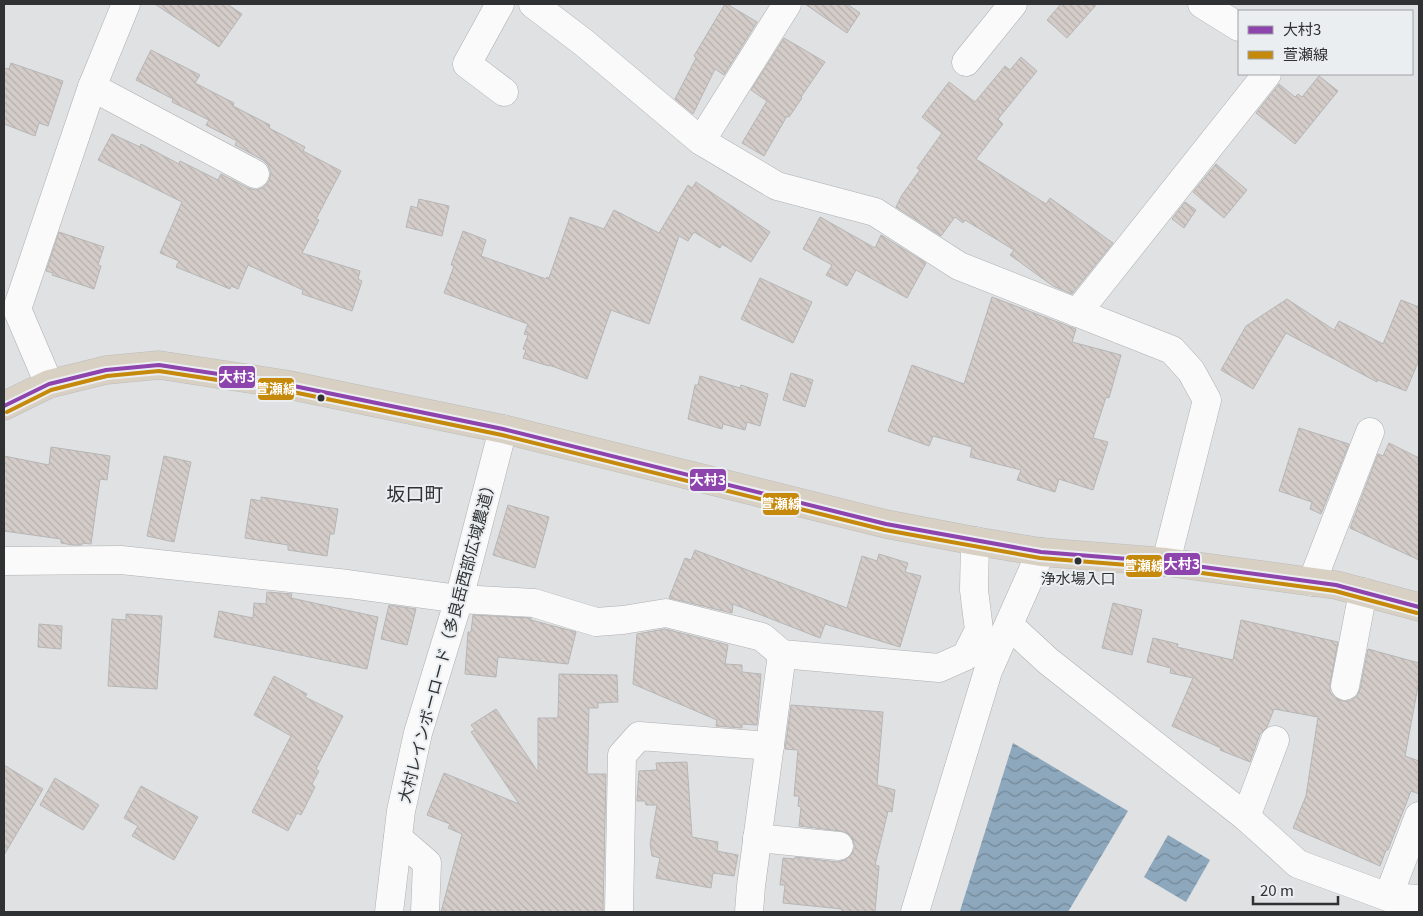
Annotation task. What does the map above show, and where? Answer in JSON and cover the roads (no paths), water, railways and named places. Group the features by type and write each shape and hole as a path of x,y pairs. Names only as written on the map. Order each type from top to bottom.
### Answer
{"highway":[{"path":"4,406 48,384 106,370 159,365 284,384 503,429 886,524 975,542 1041,552 1166,562 1336,585 1419,607"}],"street":[{"path":"48,384 11,306 92,86 126,4"},
{"path":"500,4 467,64 504,92"},
{"path":"533,4 583,42 701,141 777,186 875,212 960,266 1172,350 1191,371 1207,400 1166,562"},
{"path":"701,141 787,4"},
{"path":"966,62 1013,4"},
{"path":"1202,4 1238,26"},
{"path":"1077,313 1266,75"},
{"path":"92,86 255,174"},
{"name":"大村レインボーロード（多良岳西部広域農道）","path":"389,912 401,811 418,733 459,599 503,429"},
{"path":"1312,582 1370,432"},
{"path":"4,561 122,560 348,584 459,599 534,603 596,622 666,613 762,637 782,654 939,668 966,656 979,630 974,590 975,542"},
{"path":"915,912 988,672 1041,552"},
{"path":"1345,686 1363,592"},
{"path":"1009,625 1055,667 1246,817 1298,864 1388,896 1419,899"},
{"path":"749,912 782,654"},
{"path":"619,912 622,754 639,736 770,746"},
{"path":"1246,817 1275,740"},
{"path":"1388,896 1419,816"},
{"path":"398,838 428,863 426,912"},
{"path":"758,838 839,846"}],"water":[{"path":"1013,743 1128,811 1068,912 960,911"},
{"path":"1168,835 1210,860 1186,902 1144,877"}],"place":[{"name":"浄水場入口","path":"1078,561"}],"district":[{"name":"坂口町","path":"415,492"}]}
